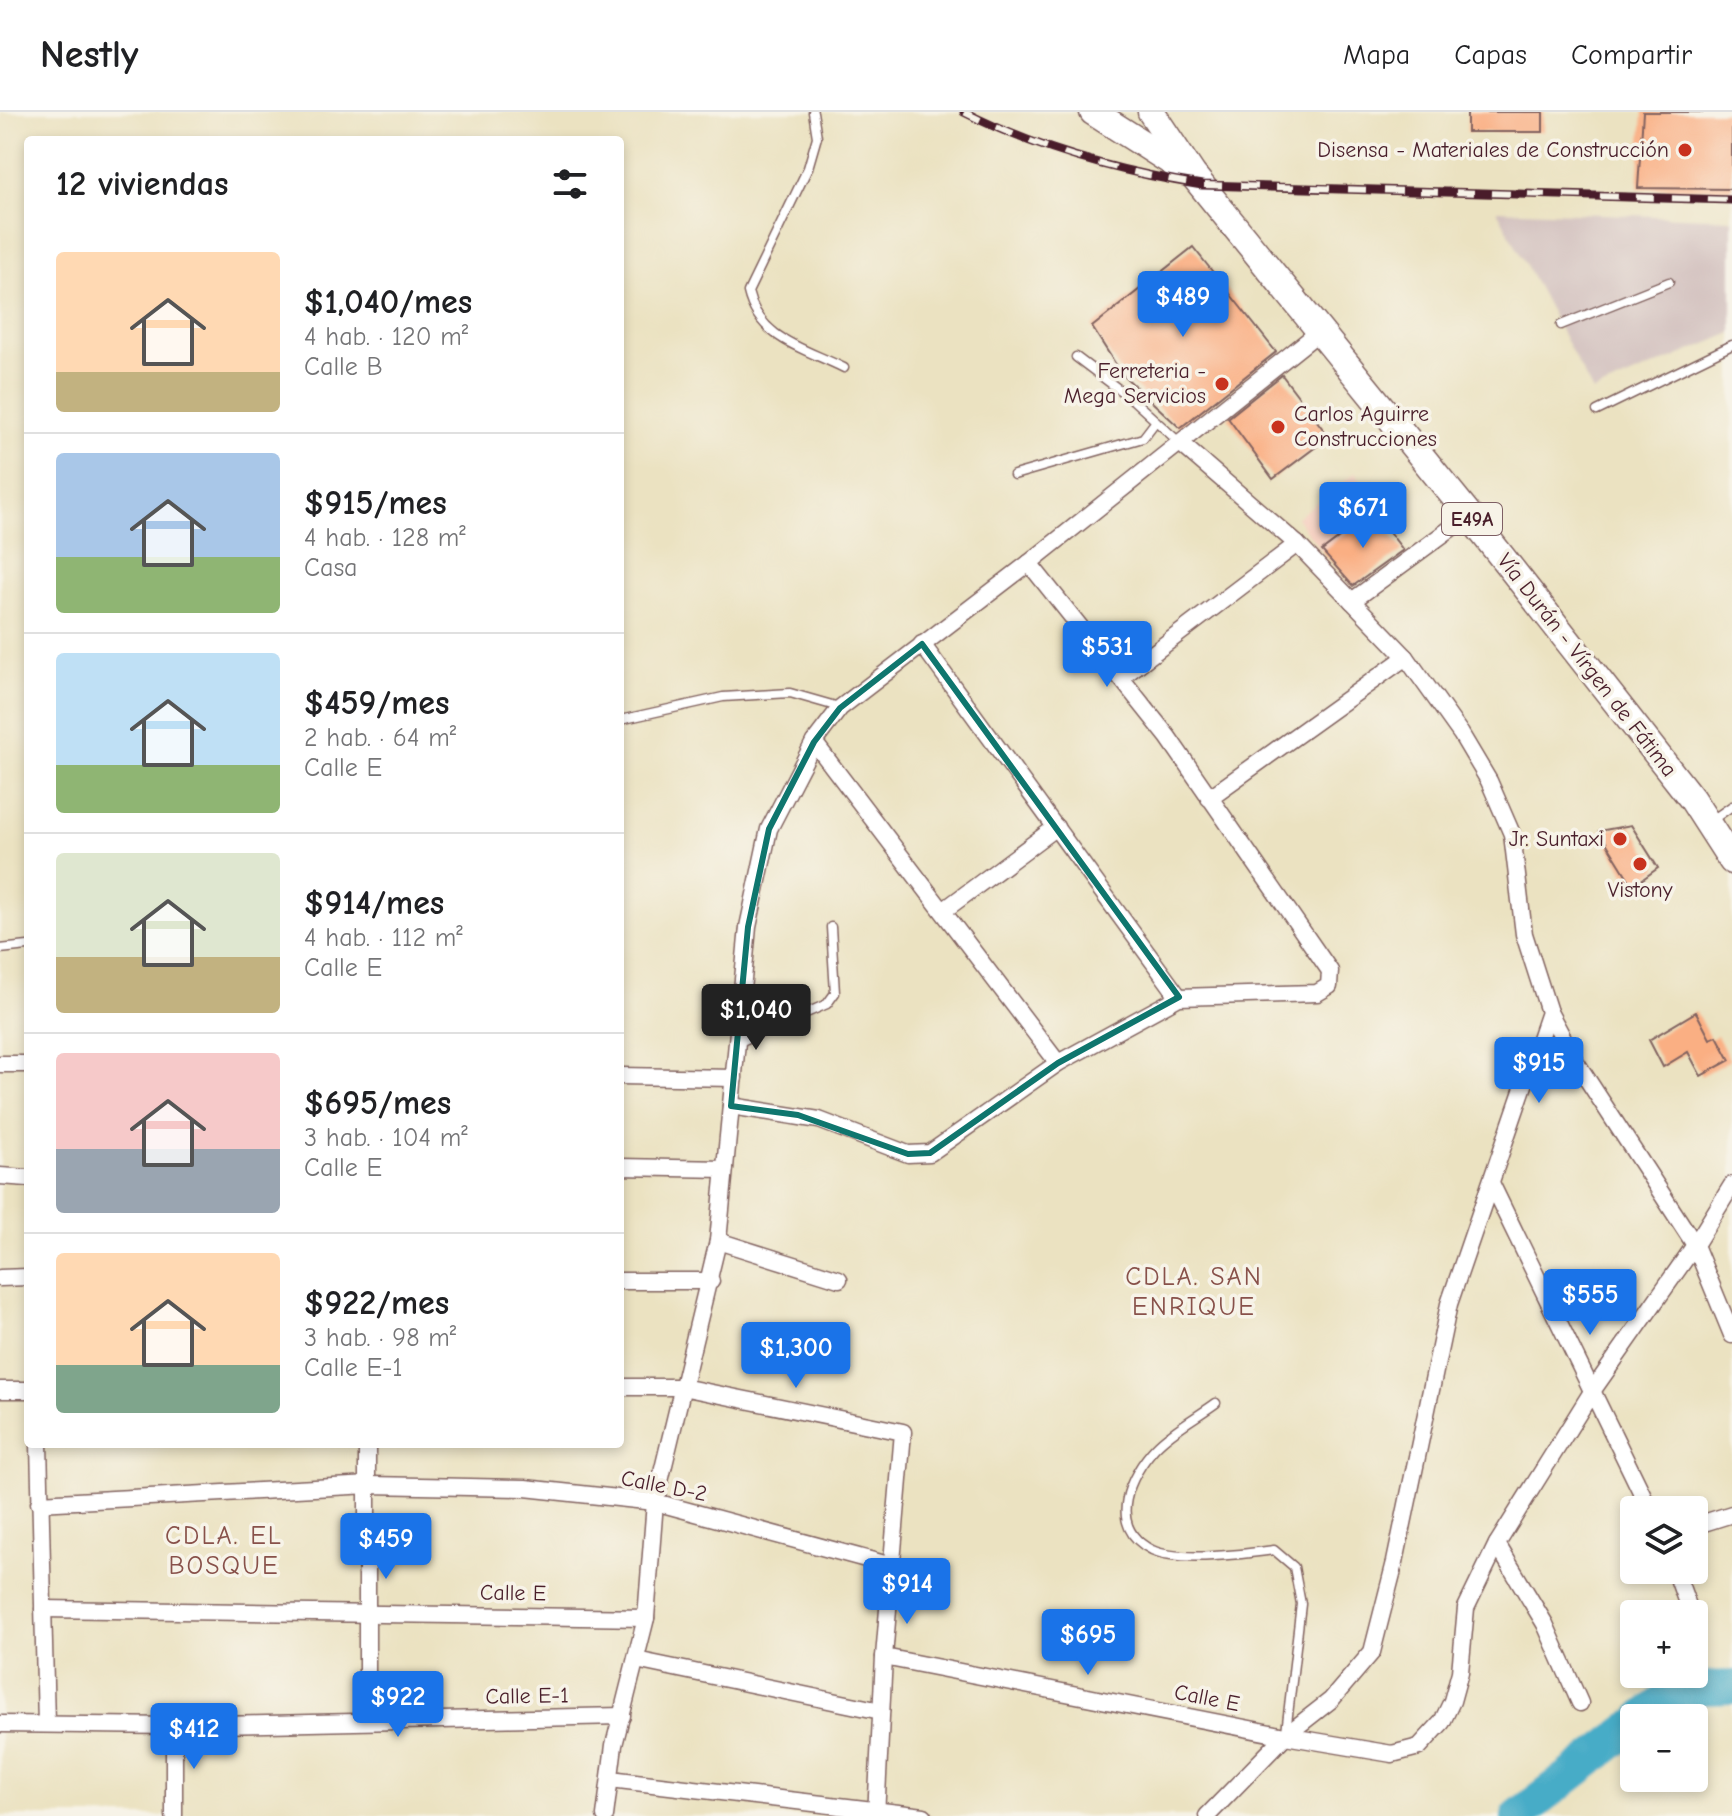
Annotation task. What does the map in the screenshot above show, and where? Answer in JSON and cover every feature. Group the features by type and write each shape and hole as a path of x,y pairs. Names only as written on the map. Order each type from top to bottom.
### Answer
{"main road":[{"name":"Vía Durán - Vírgen de Fátima","path":"1093,112 1193,175"},
{"name":"Vía Durán - Vírgen de Fátima","path":"1151,112 1193,175 1469,515 1708,823 1732,861"}],"street":[{"path":"605,1816 622,1716 646,1618 655,1502 711,1281 718,1241 748,927 769,829 814,742 840,708 1029,563 1320,331"},
{"path":"1180,443 1297,544 1406,657 1461,734 1504,811 1512,834 1524,934 1549,1012 1576,1062 1695,1245 1732,1335"},
{"path":"1352,601 1469,515"},
{"path":"1122,677 1297,544"},
{"path":"731,1106 798,1115 908,1154 930,1153 1058,1063 1179,997 1317,993 1329,986 1330,971 1209,798 1122,677 1029,563"},
{"path":"922,644 1179,997"},
{"path":"1209,798 1406,657"},
{"path":"814,742 1058,1063"},
{"path":"943,911 1056,827"},
{"path":"1207,1816 1285,1736 1331,1700 1372,1652 1395,1562 1449,1304 1549,1012"},
{"path":"0,1064 24,1064"},
{"path":"624,1076 734,1078"},
{"path":"624,1167 725,1169"},
{"path":"0,1176 24,1178"},
{"path":"1491,1183 1643,1496"},
{"name":"Calle E","path":"884,1657 1392,1754 1419,1747 1428,1739 1452,1701 1460,1672 1466,1608 1497,1544 1593,1390 1695,1245 1732,1185"},
{"path":"718,1241 839,1279"},
{"path":"0,1278 24,1277"},
{"path":"624,1281 711,1281"},
{"path":"624,1387 682,1387 903,1432 884,1657 877,1813"},
{"path":"0,1390 24,1390"},
{"path":"39,1448 46,1724"},
{"path":"367,1448 370,1485 365,1612 367,1720"},
{"name":"Calle D-2","path":"39,1503 370,1485 525,1488 655,1502 892,1566"},
{"path":"1708,1522 1732,1514"},
{"path":"1497,1544 1545,1624 1580,1703"},
{"name":"Calle E","path":"43,1609 646,1618"},
{"path":"636,1660 881,1711"},
{"name":"Calle E-1","path":"0,1724 174,1726 622,1716"},
{"path":"174,1726 174,1816"},
{"path":"610,1779 877,1813 924,1816"}],"lane":[{"path":"813,112 817,137 808,168 748,292 753,314 772,333 844,368"},
{"path":"1561,325 1669,282"},
{"path":"1597,411 1732,345"},
{"path":"1076,357 1180,443"},
{"path":"1014,475 1143,438 1156,421"},
{"path":"624,719 723,697 790,693 840,708"},
{"path":"1708,823 1732,806"},
{"path":"737,1043 827,1004 835,993 831,927"},
{"path":"0,949 24,946"},
{"path":"1216,1403 1157,1446 1127,1490 1124,1506 1138,1539 1154,1551 1222,1558 1274,1550 1294,1567 1301,1604 1285,1736"}],"highlighted area":[{"path":"922,644 1179,997 1058,1063 930,1153 908,1154 798,1115 731,1106 748,927 769,829 814,742 840,708"}],"shaded area":[{"path":"1497,210 1732,219 1732,333 1593,392"},
{"path":"1355,473 1381,507 1322,551 1296,518"}],"building":[{"path":"1467,112 1543,112 1543,132 1467,132"},
{"name":"Disensa - Materiales de Construcción","path":"1643,112 1732,112 1732,189 1638,188"},
{"path":"1193,247 1276,352 1180,428 1122,374 1092,327"},
{"name":"Carlos Aguirre Construcciones","path":"1282,375 1329,437 1273,479 1228,418"},
{"path":"1374,512 1403,550 1353,586 1322,551"},
{"path":"1631,825 1658,868 1633,886 1599,831"},
{"path":"1696,1012 1710,1039 1717,1036 1730,1060 1701,1076 1688,1052 1663,1067 1649,1040"}],"waterway":[{"path":"1661,1704 1680,1689 1732,1687"},
{"path":"1518,1816 1620,1737"}],"railway":[{"path":"964,112 1021,138 1080,158 1202,185 1732,200"}],"place":[{"name":"Disensa - Materiales de Construcción","path":"1685,150"},
{"name":"Ferreteria - Mega Servicios","path":"1222,384"},
{"name":"Carlos Aguirre Construcciones","path":"1278,427"},
{"name":"Jr. Suntaxi","path":"1620,839"},
{"name":"Vistony","path":"1640,864"}],"district":[{"name":"CDLA. SAN ENRIQUE","path":"1194,1292"},
{"name":"CDLA. EL BOSQUE","path":"224,1551"}]}
